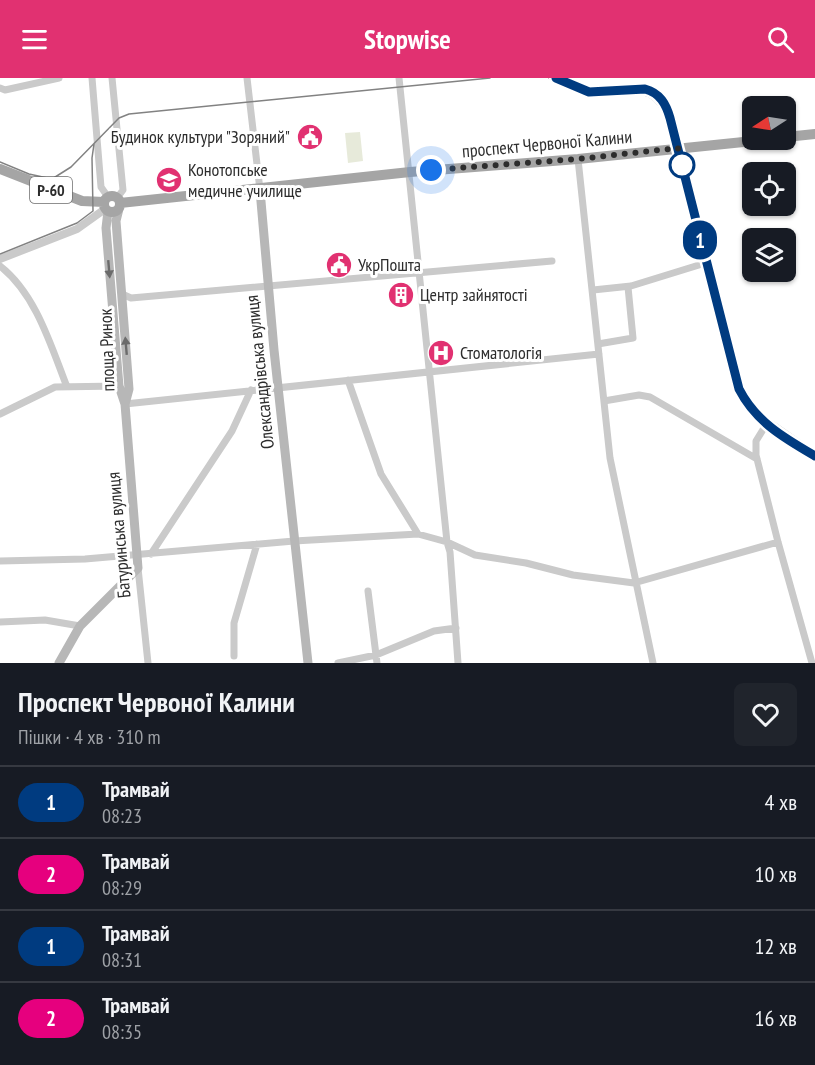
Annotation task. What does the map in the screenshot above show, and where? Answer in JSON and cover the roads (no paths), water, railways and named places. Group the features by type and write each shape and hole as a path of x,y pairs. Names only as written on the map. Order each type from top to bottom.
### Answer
{"main road":[{"path":"796,136 815,134"},
{"name":"проспект Червоної Калини","path":"112,204 260,190 410,172 578,159 742,142"},
{"name":"Р-60","path":"0,170 82,201 112,204"},
{"name":"Олександрівська вулиця","path":"260,190 278,388 308,663"},
{"name":"площа Ринок","path":"112,204 117,221 129,389 125,404"},
{"name":"площа Ринок","path":"112,204 106,228 119,386 125,404"},
{"name":"Батуринська вулиця","path":"125,404 138,568"},
{"path":"59,663 80,626 138,568"}],"street":[{"path":"0,88 5,90 59,78"},
{"path":"92,78 101,188 112,204"},
{"path":"0,259 77,229 112,204 123,190 112,78"},
{"name":"Олександрівська вулиця","path":"247,78 260,190"},
{"path":"399,78 447,542 450,552 459,663"},
{"path":"578,159 610,458 634,583 653,663"},
{"path":"122,294 131,298 268,288 552,261"},
{"path":"0,266 17,279 47,336 67,387"},
{"path":"593,290 628,287 699,266"},
{"path":"598,344 633,338 628,287"},
{"path":"125,404 599,354"},
{"path":"348,380 381,474 418,534"},
{"path":"0,414 55,387 119,386"},
{"path":"151,554 232,431 251,390"},
{"path":"604,400 639,395 651,397 757,459"},
{"path":"812,663 777,542 757,459 756,441 764,428 772,424 815,454"},
{"path":"0,561 85,559 294,541 418,534 447,542 475,555 526,563 573,575 634,583 777,542"},
{"path":"234,656 234,624 257,544"},
{"name":"Батуринська вулиця","path":"138,568 147,663"},
{"path":"368,591 377,659"},
{"path":"0,622 45,620 80,626"},
{"path":"338,663 377,659 434,631 456,628"}],"tram line":[{"path":"0,162 29,174 52,179 71,167 119,118 129,114 490,78"},
{"path":"549,78 583,93 647,96 655,101 662,110 668,125 735,392 742,404 760,423 781,440 815,461"},
{"name":"1","path":"556,78 589,92 645,89 653,91 663,101 668,110 730,363 739,389 746,403 767,426 815,456"},
{"path":"0,254 77,223 93,211 94,144"}],"place":[{"name":"Будинок культури \"Зоряний\"","path":"310,137"},
{"name":"Конотопське медичне училище","path":"169,180"},
{"name":"УкрПошта","path":"339,265"},
{"name":"Центр зайнятості","path":"401,295"},
{"name":"Стоматологія","path":"441,353"}]}
